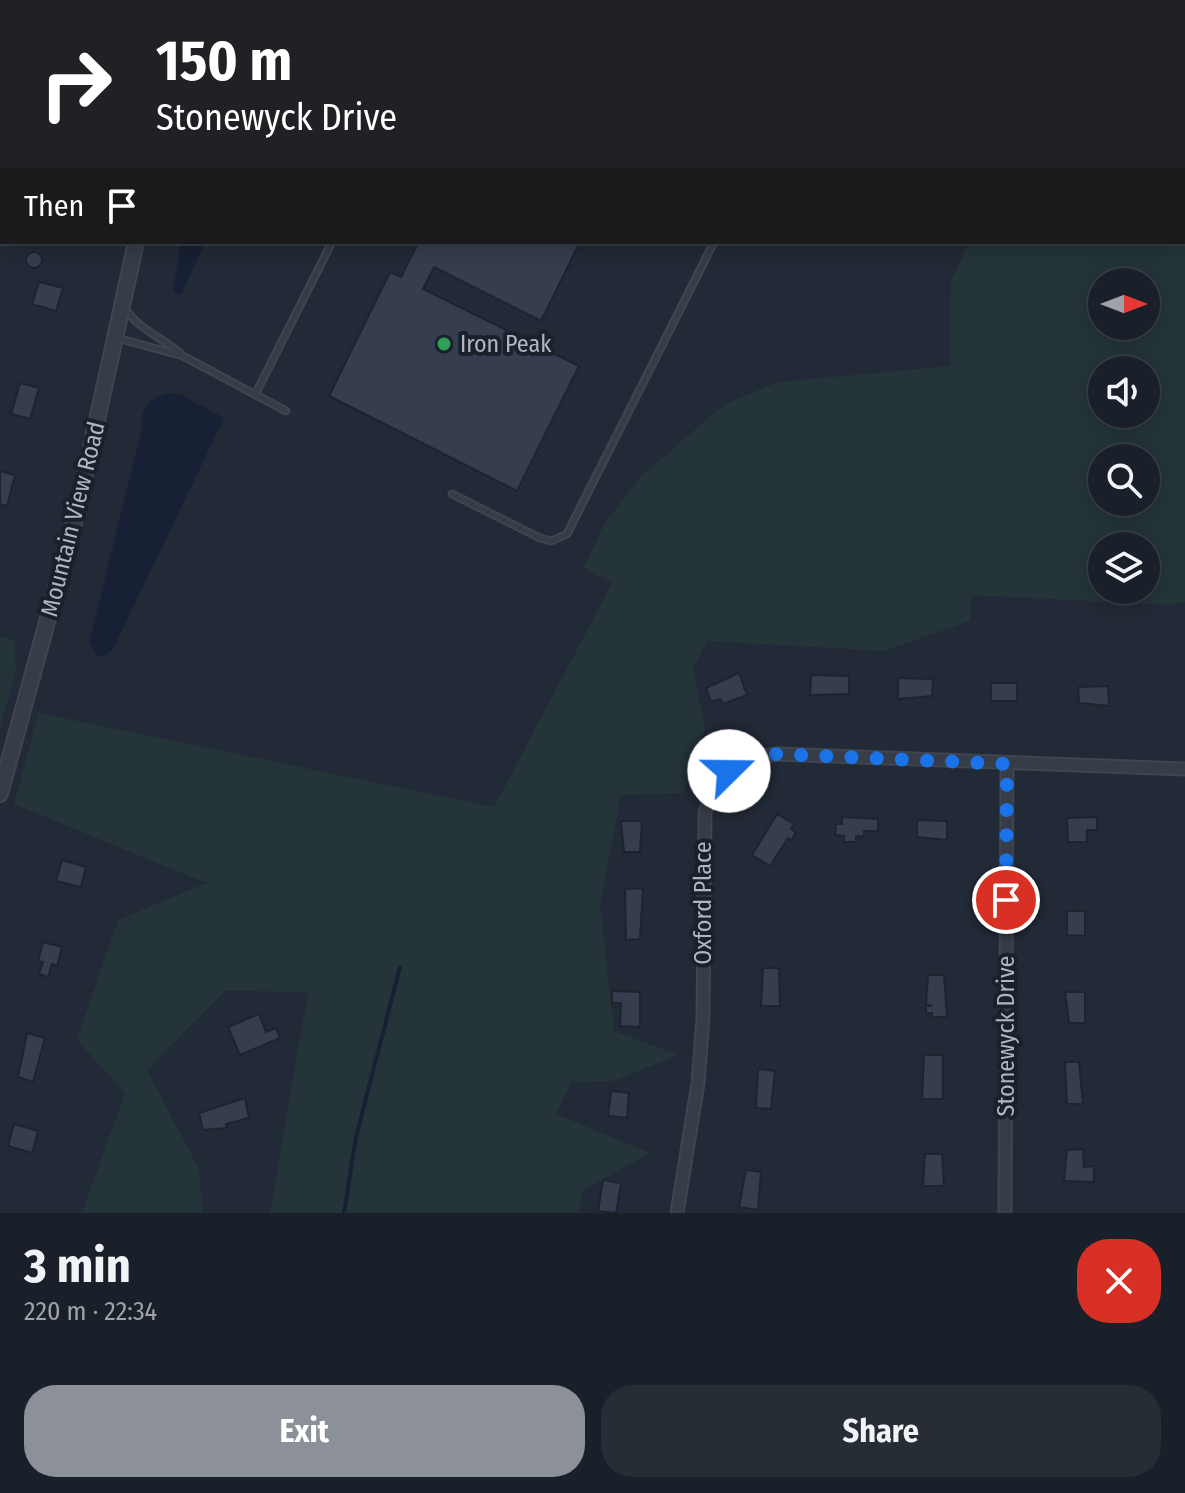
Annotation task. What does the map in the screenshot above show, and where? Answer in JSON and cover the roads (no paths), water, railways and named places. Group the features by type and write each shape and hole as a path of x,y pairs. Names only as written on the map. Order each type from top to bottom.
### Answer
{"street":[{"name":"Mountain View Road","path":"0,794 76,516 136,244"},
{"name":"Oxford Place","path":"677,1213 693,1120 703,1018 705,813 718,782 743,762 777,754 1185,769"},
{"name":"Stonewyck Drive","path":"1005,1213 1007,764"}],"lane":[{"path":"255,395 331,244"},
{"path":"452,494 540,538 551,541 567,534 713,244"},
{"path":"124,306 138,326 165,340 183,356"},
{"path":"117,338 183,356 286,411"}],"water":[{"path":"181,244 204,244 182,293 178,295 173,290"},
{"path":"168,393 181,395 224,418 113,649 106,655 97,656 89,643 143,416 151,401"}],"waterway":[{"path":"344,1213 356,1137 400,967"}],"place":[{"name":"Iron Peak","path":"444,344"}]}
